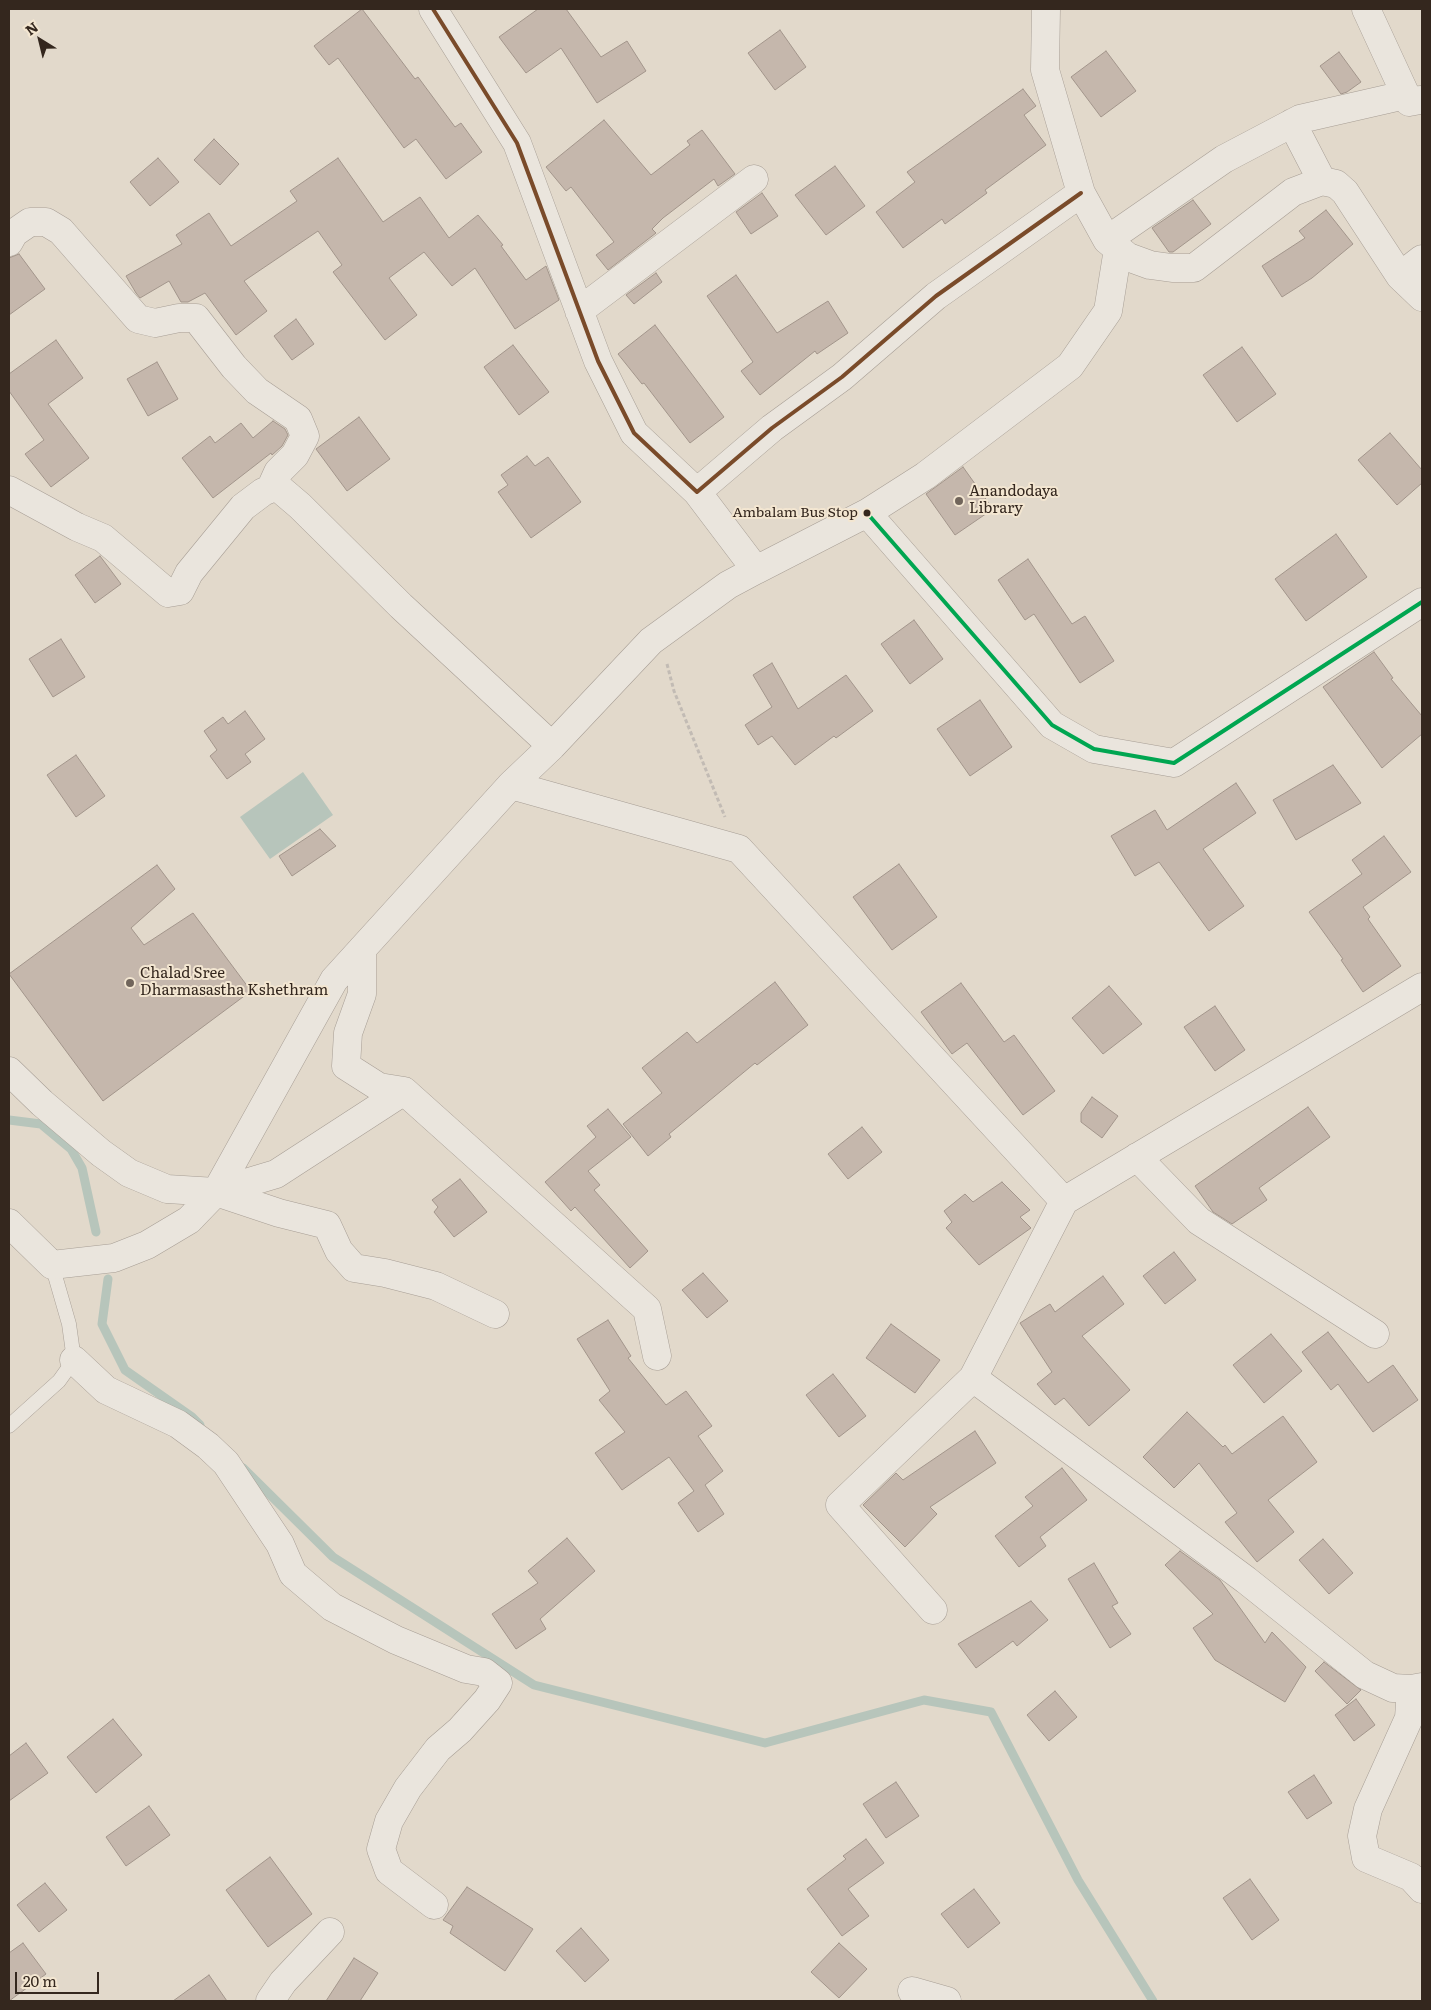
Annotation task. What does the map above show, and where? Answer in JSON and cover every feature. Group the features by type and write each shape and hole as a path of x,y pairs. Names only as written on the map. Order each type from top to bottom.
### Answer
{"street":[{"path":"434,9 517,143 598,361 634,433 697,492 756,570"},
{"path":"1046,9 1045,70 1081,193 1112,244 1128,257 1150,265 1194,268 1293,192 1322,181 1336,184 1345,192 1400,276 1422,297"},
{"path":"9,1223 52,1265 114,1258 147,1245 189,1220 216,1192 334,980 511,785 552,746 651,641 728,585 867,513 925,476 1070,366 1108,311 1112,244 1224,159 1300,119 1414,97 1366,9"},
{"path":"1292,123 1322,181"},
{"path":"579,311 754,179"},
{"path":"697,492 772,428 842,377 936,296 1081,193"},
{"path":"9,242 14,233 30,222 46,222 61,231 138,319 155,323 179,318 196,318 228,360 257,391 298,419 305,436 295,455 278,472 273,483 300,506 408,613 552,746"},
{"path":"1400,276 1422,259"},
{"path":"9,490 77,527 103,538 168,593 180,591 189,573 243,507 263,492 277,486"},
{"path":"867,513 1052,725 1094,749 1174,764 1422,602"},
{"path":"511,785 738,849 1064,1201"},
{"path":"362,949 362,994 348,1033 346,1066 379,1087 404,1090 647,1309 657,1356"},
{"path":"934,1610 840,1505 973,1378 1064,1201 1422,987"},
{"path":"9,1071 42,1103 101,1153 129,1173 167,1189 216,1192 279,1213 328,1225 339,1251 354,1268 385,1273 436,1286 495,1314"},
{"path":"216,1192 276,1174 404,1090"},
{"path":"1138,1157 1199,1221 1375,1334"},
{"path":"74,1360 106,1390 178,1424 208,1446 226,1464 280,1544 293,1574 332,1606 396,1640 466,1669 484,1672 498,1683 465,1724 438,1749 408,1788 389,1821 381,1850 389,1871 434,1905"},
{"path":"973,1378 1246,1580 1365,1674 1393,1688 1416,1688 1409,1718 1368,1808 1362,1836 1366,1858 1410,1877 1422,1889"},
{"path":"270,2001 283,1982 330,1932"},
{"path":"912,1991 947,2001"}],"lane":[{"path":"9,1426 59,1381 74,1360 69,1324 52,1265"}],"path":[{"path":"677,622 667,663 674,691 738,849"}],"shaded area":[{"path":"303,772 333,815 270,859 240,817"}],"building":[{"path":"362,9 415,79 418,77 455,127 461,123 482,152 446,179 416,139 404,148 338,58 329,65 314,46"},
{"path":"538,9 566,9 601,57 627,41 646,71 597,103 561,48 526,73 499,37"},
{"path":"780,30 806,67 775,90 748,53"},
{"path":"1106,51 1136,91 1101,117 1071,77"},
{"path":"1339,52 1361,82 1341,94 1320,66"},
{"path":"1023,89 1036,106 1024,115 1046,145 985,190 987,193 945,224 942,219 903,248 876,212 915,182 907,172"},
{"path":"604,120 651,175 690,145 687,141 702,130 735,174 718,186 714,179 663,218 652,229 656,233 608,270 596,255 614,242 571,187 566,191 546,167"},
{"path":"214,139 239,164 220,185 194,160"},
{"path":"158,158 179,182 150,206 130,182"},
{"path":"338,158 383,222 420,197 449,238 478,215 503,245 501,246 526,280 546,266 559,300 515,329 475,268 452,286 424,252 389,278 417,315 385,340 333,272 342,265 318,231 244,281 267,311 236,335 205,293 188,302 181,302 169,281 140,298 136,293 126,276 182,244 176,235 209,213 231,246 297,201 290,191"},
{"path":"835,166 865,206 826,235 795,195"},
{"path":"762,193 778,216 751,234 736,212"},
{"path":"1193,200 1211,224 1173,252 1169,252 1152,228"},
{"path":"1326,210 1353,244 1312,278 1282,297 1262,266 1305,238 1299,231"},
{"path":"19,254 45,289 9,315 9,258"},
{"path":"656,273 662,282 634,304 626,295"},
{"path":"736,275 777,333 828,301 848,333 817,354 815,351 760,395 741,371 753,362 707,296"},
{"path":"296,319 314,344 292,360 274,336"},
{"path":"655,325 724,417 690,443 644,383 642,384 618,354"},
{"path":"56,340 83,378 48,404 89,458 51,487 25,454 44,440 9,391 9,374"},
{"path":"513,345 549,392 519,415 484,367"},
{"path":"1242,347 1276,394 1237,422 1203,375"},
{"path":"157,362 178,399 148,416 127,379"},
{"path":"359,417 390,459 347,491 316,449"},
{"path":"273,421 285,429 288,435 282,446 213,498 182,458 210,436 215,443 241,423 253,438"},
{"path":"1390,433 1422,470 1422,483 1397,505 1358,460"},
{"path":"527,456 535,466 548,457 581,502 531,538 498,492 508,485 501,475"},
{"name":"Anandodaya Library","path":"963,467 993,509 955,535 926,494"},
{"path":"1336,534 1367,577 1306,621 1275,579"},
{"path":"100,556 121,584 95,603 75,575"},
{"path":"1028,559 1072,624 1085,616 1114,661 1080,683 1034,614 1025,620 998,580"},
{"path":"914,620 943,659 910,684 881,644"},
{"path":"61,639 85,677 53,697 29,659"},
{"path":"1374,652 1393,678 1391,679 1422,716 1422,734 1382,768 1323,687"},
{"path":"772,663 798,709 846,675 873,711 836,738 834,736 795,765 772,736 758,745 745,725 772,707 753,675"},
{"path":"980,700 1012,747 970,776 937,729"},
{"path":"245,711 265,739 245,754 251,762 227,779 210,756 217,750 204,731 223,717 228,724"},
{"path":"76,755 105,796 76,817 47,775"},
{"path":"1333,765 1361,803 1296,840 1273,800"},
{"path":"1236,783 1256,813 1203,849 1244,906 1209,931 1159,862 1135,876 1111,836 1155,810 1167,830"},
{"path":"320,829 336,846 292,876 279,856"},
{"path":"1384,836 1411,872 1363,907 1370,917 1368,919 1401,966 1363,992 1341,960 1343,959 1309,912 1362,874 1352,860"},
{"path":"899,864 937,917 892,950 853,897"},
{"name":"Chalad Sree Dharmasastha Kshethram","path":"157,865 175,889 131,928 144,945 193,913 251,991 103,1101 9,974"},
{"path":"775,982 808,1025 757,1065 755,1063 669,1134 671,1137 648,1156 623,1124 662,1093 642,1068 687,1032 697,1043"},
{"path":"961,983 1004,1042 1014,1035 1055,1091 1023,1115 967,1043 952,1054 921,1012"},
{"path":"1109,986 1142,1024 1103,1054 1072,1018"},
{"path":"1215,1006 1245,1050 1215,1071 1184,1027"},
{"path":"1092,1097 1118,1116 1102,1138 1081,1122 1081,1113"},
{"path":"1308,1107 1330,1137 1259,1188 1267,1200 1232,1224 1213,1212 1195,1186"},
{"path":"608,1109 631,1137 588,1171 600,1185 594,1190 648,1251 630,1268 575,1207 571,1211 545,1182 596,1137 587,1126"},
{"path":"862,1127 882,1152 848,1179 828,1154"},
{"path":"460,1179 487,1212 454,1237 434,1212 438,1207 432,1200"},
{"path":"1002,1182 1030,1210 1020,1217 1031,1228 979,1265 946,1228 952,1222 944,1211 965,1194 973,1202"},
{"path":"1174,1252 1196,1280 1165,1304 1143,1276"},
{"path":"703,1273 728,1301 707,1318 682,1290"},
{"path":"1103,1276 1124,1304 1082,1336 1130,1390 1089,1426 1064,1398 1055,1405 1037,1384 1052,1372 1020,1323 1050,1304 1055,1312"},
{"path":"608,1320 631,1356 628,1358 666,1405 686,1391 712,1426 698,1436 723,1471 705,1485 724,1514 698,1532 678,1503 694,1491 669,1457 622,1490 595,1453 625,1432 599,1400 610,1391 577,1339"},
{"path":"891,1324 940,1360 915,1393 866,1358"},
{"path":"1328,1332 1368,1383 1393,1365 1418,1400 1373,1432 1338,1384 1331,1390 1302,1352"},
{"path":"1271,1334 1302,1371 1264,1403 1233,1365"},
{"path":"833,1374 866,1416 839,1437 806,1395"},
{"path":"1187,1412 1223,1447 1225,1445 1232,1454 1283,1416 1317,1462 1268,1500 1294,1532 1257,1562 1225,1522 1237,1513 1199,1463 1174,1488 1143,1457"},
{"path":"975,1431 996,1463 930,1507 937,1514 905,1547 863,1505 896,1473 903,1480"},
{"path":"1062,1468 1087,1500 1040,1537 1046,1546 1019,1567 995,1536 1033,1506 1025,1497"},
{"path":"567,1538 595,1571 540,1619 546,1629 516,1649 492,1614 538,1583 528,1571"},
{"path":"1323,1539 1353,1573 1329,1594 1299,1560"},
{"path":"1180,1551 1220,1580 1265,1643 1272,1632 1306,1667 1285,1702 1215,1660 1193,1628 1213,1614 1165,1565"},
{"path":"1094,1563 1118,1603 1112,1606 1131,1634 1110,1648 1068,1579"},
{"path":"1031,1601 1048,1620 1017,1646 1013,1641 976,1668 958,1644"},
{"path":"1324,1662 1361,1690 1347,1704 1315,1671"},
{"path":"1055,1691 1077,1717 1049,1741 1027,1715"},
{"path":"1356,1699 1375,1725 1354,1741 1335,1715"},
{"path":"113,1719 142,1755 96,1793 67,1757"},
{"path":"26,1743 48,1773 9,1801 9,1756"},
{"path":"1314,1775 1332,1803 1307,1819 1288,1792"},
{"path":"896,1782 919,1816 886,1838 863,1804"},
{"path":"149,1806 170,1835 126,1866 106,1837"},
{"path":"866,1839 884,1863 848,1889 869,1916 842,1936 807,1889 846,1859 843,1856"},
{"path":"270,1857 312,1914 268,1947 226,1890"},
{"path":"1250,1879 1279,1920 1252,1940 1223,1898"},
{"path":"45,1883 67,1910 39,1932 17,1905"},
{"path":"467,1887 533,1929 505,1971 450,1933 453,1926 443,1920"},
{"path":"974,1889 1000,1923 968,1948 941,1914"},
{"path":"581,1928 609,1960 585,1982 556,1951"},
{"path":"23,1943 46,1974 9,2001 9,1953"},
{"path":"839,1943 867,1969 839,1998 811,1972"},
{"path":"354,1958 378,1973 360,2001 326,2001"},
{"path":"209,1975 227,2001 173,2001"}],"waterway":[{"path":"9,1120 41,1124 71,1149 82,1168 96,1232"},
{"path":"108,1279 102,1324 125,1370 192,1417 200,1425"},
{"path":"243,1468 333,1557 534,1685 765,1743 924,1700 991,1712 1078,1880 1153,2001"}],"transit line":[{"path":"433,9 517,143 598,361 634,433 697,492 772,428 842,377 936,296 1081,193"},
{"path":"867,513 1052,725 1094,749 1174,763 1422,602"}],"place":[{"name":"Anandodaya Library","path":"959,501"},
{"name":"Ambalam Bus Stop","path":"867,513"},
{"name":"Chalad Sree Dharmasastha Kshethram","path":"130,983"}]}
